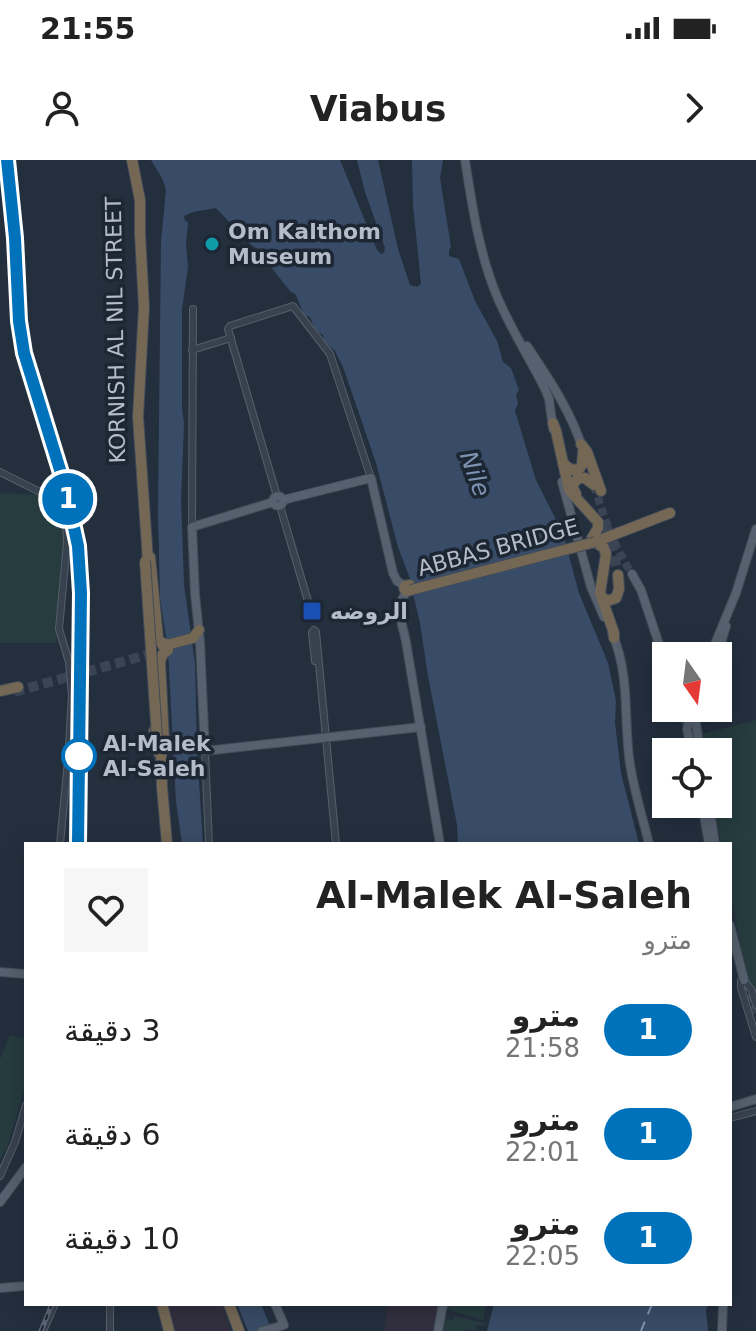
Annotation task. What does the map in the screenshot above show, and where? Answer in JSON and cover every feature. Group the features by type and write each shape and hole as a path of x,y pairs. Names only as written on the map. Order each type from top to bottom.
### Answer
{"highway":[{"name":"KORNISH AL NIL STREET","path":"126,160 134,199 139,308 133,417 146,547"},
{"name":"KORNISH AL NIL STREET","path":"132,160 139,190 144,307 138,398 146,547"},
{"path":"553,423 569,490 589,511"},
{"path":"563,463 571,470 579,469 582,465 582,448"},
{"path":"582,448 587,452 597,488 582,477 575,480 572,486 598,525 594,540 605,551 600,589 614,638"},
{"name":"ABBAS BRIDGE","path":"406,587 594,540 670,513"},
{"path":"146,547 151,564 152,630 149,652 156,673"},
{"path":"146,547 160,754 159,804 165,842"},
{"path":"601,596 607,601 616,598 618,575"},
{"path":"152,630 165,649"},
{"path":"149,652 195,639"},
{"path":"160,754 154,735 156,673 165,649"},
{"path":"0,693 16,689"},
{"path":"161,1306 167,1331"},
{"path":"230,1306 239,1331"}],"main road":[{"path":"468,160 495,282 540,372 573,422 582,448"},
{"path":"540,372 549,399 565,494 591,587 620,657 626,685 629,760 649,842"},
{"path":"421,727 205,751 195,639 192,527 371,478 393,573 406,587 399,605 421,727 440,842"},
{"path":"716,642 736,593 756,529"},
{"path":"747,559 756,541"},
{"path":"722,642 756,548"},
{"path":"632,574 660,642"},
{"path":"706,818 712,842"},
{"path":"710,818 712,842"},
{"path":"732,934 743,981"},
{"path":"732,951 743,981"},
{"path":"0,974 24,975"},
{"path":"732,1111 755,1104"},
{"path":"1,1199 24,1170"},
{"path":"0,1288 24,1286"},
{"path":"262,1331 281,1328 276,1306"},
{"path":"438,1331 443,1306"},
{"path":"722,1331 723,1306"}],"street":[{"path":"310,608 229,327 295,307 330,354 371,478"},
{"path":"192,527 193,309"},
{"path":"192,350 231,338"},
{"path":"0,472 52,498 62,505 66,515 67,543 59,629 69,662 72,696 60,842"},
{"path":"324,738 314,630 335,842"},
{"path":"205,751 209,842"},
{"path":"743,981 752,991 756,1005"},
{"path":"743,981 741,988 756,1037"},
{"path":"0,1176 24,1112"},
{"path":"43,1331 54,1306"},
{"path":"110,1306 110,1331"}],"shaded area":[{"path":"168,1306 224,1306 230,1331 174,1331"},
{"path":"388,1306 441,1306 436,1331 384,1331"}],"green space":[{"path":"0,493 49,495 64,509 56,643 0,643"},
{"path":"756,720 756,998 747,979 732,902 732,842 721,842 716,818 732,818 732,738 703,738 702,734"},
{"path":"10,1035 24,1038 24,1091 7,1148 0,1159 0,1060"},
{"path":"445,1306 486,1306 483,1320 444,1309"},
{"path":"454,1316 485,1323 485,1326 477,1325 476,1331 443,1331 445,1319 453,1320"}],"water":[{"name":"Nile","path":"151,160 340,160 381,254 385,248 357,160 378,160 398,249 410,285 417,287 421,284 412,160 443,160 440,178 451,247 449,256 459,259 475,301 497,341 503,362 511,368 519,390 515,411 536,480 563,534 579,593 608,663 616,701 615,723 621,773 638,842 458,842 409,576 398,547 376,463 343,367 310,317 304,315 296,295 270,266 266,254 251,245 216,208 184,216 188,222 188,267 182,310 184,423 181,500 184,584 195,664 203,842 182,842 176,802 168,650 160,597 161,242 166,190"},
{"path":"238,1306 262,1306 272,1331 248,1331"},
{"path":"493,1306 707,1306 708,1331 487,1331"}],"ferry route":[{"path":"641,1331 651,1306"}],"tunnel":[{"path":"594,485 610,531 632,574"},
{"path":"607,527 618,575"},
{"path":"14,692 150,654"},
{"path":"686,722 688,728"},
{"path":"745,983 756,1016"}],"railway":[{"path":"7,160 24,353 65,486 78,546 81,593 78,842"},
{"path":"41,1331 51,1306"}],"metro line":[{"name":"1","path":"7,160 24,353 65,486 78,546 81,593 78,842"}],"place":[{"name":"Om Kalthom Museum","path":"212,244"},
{"name":"الروضه","path":"312,611"},
{"name":"Al-Malek Al-Saleh","path":"79,756"}]}
